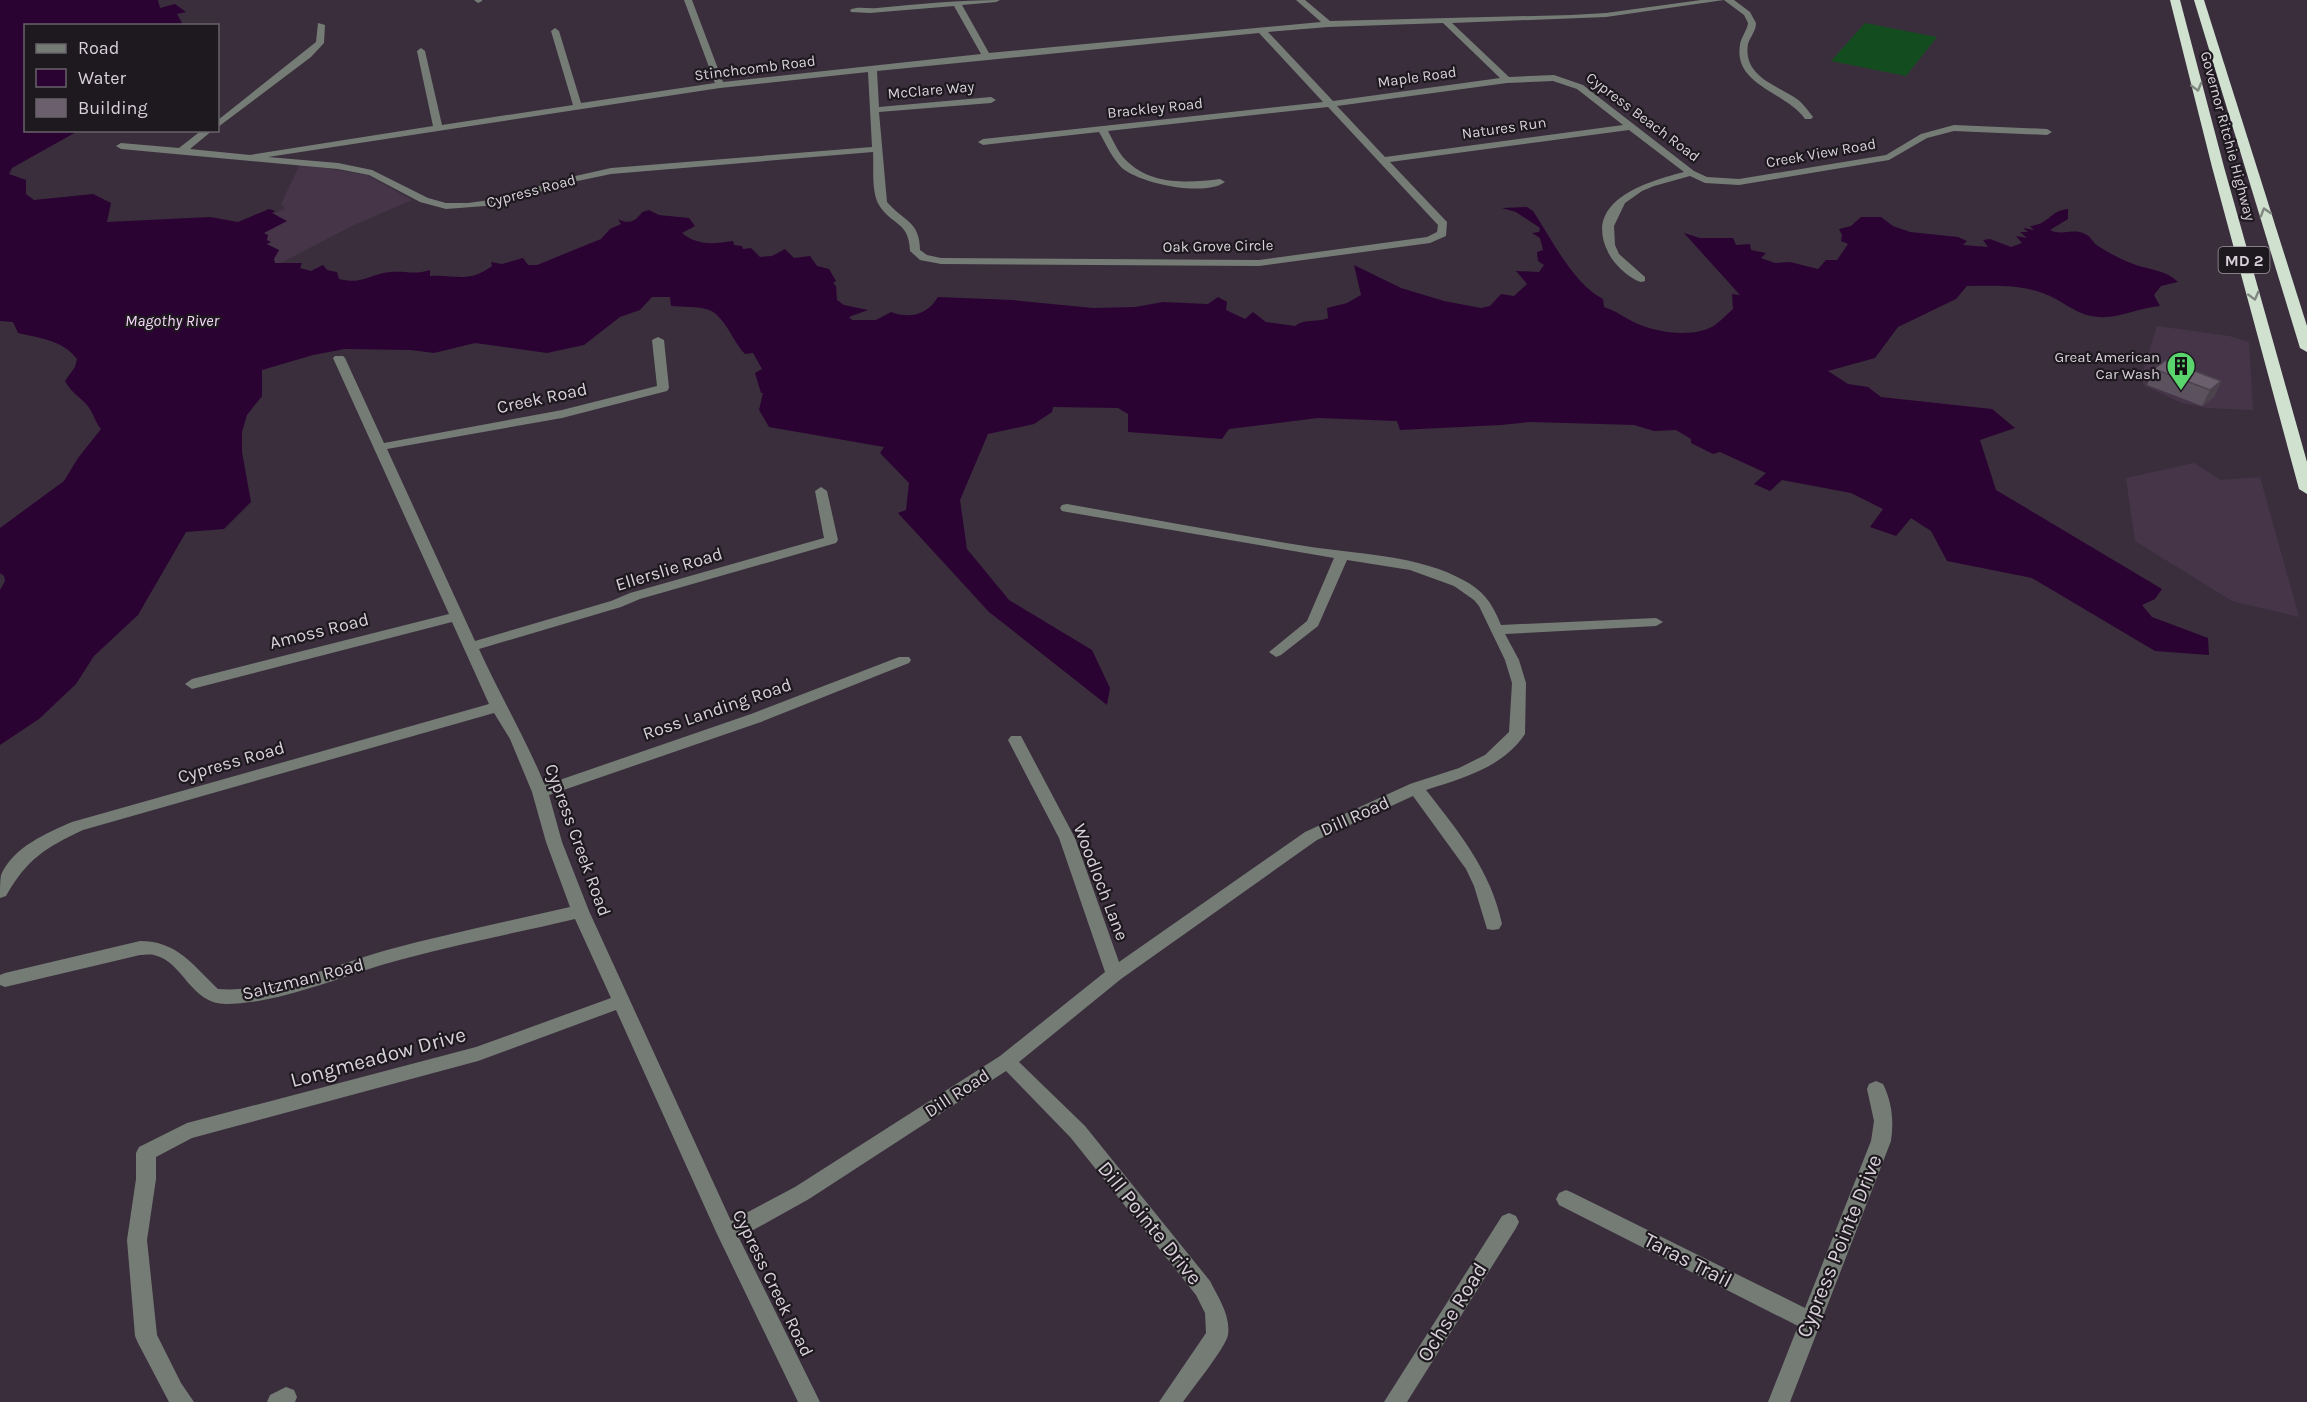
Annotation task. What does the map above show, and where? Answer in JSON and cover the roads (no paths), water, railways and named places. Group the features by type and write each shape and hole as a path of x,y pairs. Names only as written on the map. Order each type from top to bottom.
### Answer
{"highway":[{"name":"Governor Ritchie Highway","path":"2175,0 2196,32 2307,348"},
{"name":"Governor Ritchie Highway","path":"2199,0 2196,32 2307,489"}],"street":[{"path":"688,0 720,85"},
{"path":"854,10 870,11 996,0"},
{"path":"1300,0 1329,24"},
{"name":"Stinchcomb Road","path":"254,156 720,85 986,56 1329,24 1606,15 1720,0"},
{"path":"1728,0 1741,8 1752,22 1753,31 1743,43 1745,66 1755,79 1804,108 1808,117"},
{"path":"956,2 986,56"},
{"path":"1445,21 1508,80"},
{"path":"219,123 308,55 320,42 321,25"},
{"name":"Oak Grove Circle","path":"872,69 880,191 883,205 906,222 911,230 915,251 924,258 940,261 1259,263 1430,240 1442,234 1443,224 1261,30"},
{"path":"555,31 578,107"},
{"path":"421,51 438,128"},
{"name":"Cypress Beach Road","path":"1508,80 1545,77 1566,80 1580,87 1691,173 1705,180 1739,182"},
{"name":"Maple Road","path":"1330,104 1508,80"},
{"name":"McClare Way","path":"874,110 991,100"},
{"name":"Brackley Road","path":"982,142 1330,104"},
{"name":"Natures Run","path":"1382,160 1629,127"},
{"name":"Creek View Road","path":"1739,182 1889,157 1924,136 1954,128 2047,132"},
{"path":"1102,129 1125,165 1140,174 1182,185 1220,182"},
{"path":"183,150 206,132"},
{"name":"Cypress Road","path":"121,146 254,156 338,166 372,173 424,200 446,206 498,202 566,181 611,171 877,149"},
{"path":"1641,279 1615,255 1606,236 1609,219 1621,203 1638,189 1691,173"},
{"name":"Creek Road","path":"380,447 562,414 663,388 658,340"},
{"name":"Cypress Creek Road","path":"339,358 498,707 518,739 540,792 554,842 580,910 727,1234 809,1402"},
{"name":"Ellerslie Road","path":"470,647 607,607 635,596 831,540 821,491"},
{"name":"Dill Road","path":"727,1234 802,1193 1007,1062 1115,974 1311,836 1416,788 1465,772 1491,759 1517,734 1519,683 1512,660 1486,605 1459,583 1413,566 1342,556 1067,508"},
{"path":"1276,652 1313,623 1342,556"},
{"name":"Amoss Road","path":"192,684 456,617"},
{"path":"1496,630 1656,622"},
{"name":"Ross Landing Road","path":"540,792 756,718 904,660"},
{"name":"Cypress Road","path":"0,892 9,874 37,844 78,826 498,707"},
{"name":"Woodloch Lane","path":"1016,740 1067,838 1115,974"},
{"path":"1416,788 1457,841 1483,882 1490,903 1493,924"},
{"name":"Saltzman Road","path":"5,980 124,951 157,948 174,958 213,996 228,997 263,992 309,981 387,957 580,910"},
{"name":"Longmeadow Drive","path":"183,1402 168,1381 146,1336 137,1240 146,1179 146,1153 187,1131 478,1054 622,1001"},
{"name":"Dill Pointe Drive","path":"1007,1062 1078,1132 1203,1288 1215,1312 1217,1335 1170,1402"},
{"name":"Cypress Pointe Drive","path":"1779,1402 1881,1141 1884,1121 1876,1089"},
{"name":"Taras Trail","path":"1566,1199 1809,1321"},
{"name":"Ochse Road","path":"1395,1402 1509,1222"}],"water":[{"name":"Magothy River","path":"0,0 158,0 160,8 175,4 186,12 177,14 182,24 24,24 24,132 76,132 12,168 9,174 26,180 26,194 34,200 93,194 111,203 107,222 210,217 238,222 269,209 287,221 264,233 268,235 267,240 271,242 267,244 279,250 274,259 275,263 302,263 300,268 311,271 323,265 327,270 337,272 339,279 347,281 391,272 415,273 430,270 430,276 468,277 483,272 492,266 491,262 502,264 523,258 528,265 537,265 601,239 610,229 621,224 618,219 626,222 632,221 642,212 649,210 659,215 689,218 695,226 682,233 700,242 733,241 734,245 742,246 743,249 751,248 760,257 772,256 785,249 794,258 810,256 817,266 829,269 836,281 833,283 836,286 837,300 844,305 868,310 849,317 852,320 876,320 891,312 905,315 918,314 929,308 938,297 1012,300 1093,308 1135,307 1163,302 1208,304 1218,297 1227,302 1226,310 1245,319 1253,312 1266,322 1295,326 1303,322 1328,318 1327,308 1347,303 1361,295 1354,265 1401,288 1444,301 1481,308 1490,306 1501,294 1514,296 1527,284 1516,271 1539,272 1544,265 1538,261 1537,252 1543,250 1540,238 1532,233 1539,232 1540,228 1516,212 1502,208 1527,207 1533,211 1555,247 1582,283 1603,299 1604,307 1646,327 1666,332 1688,333 1698,332 1715,325 1733,309 1732,294 1740,295 1684,233 1700,238 1733,238 1736,245 1750,244 1751,250 1766,253 1761,258 1775,263 1790,262 1818,269 1826,260 1837,260 1848,244 1841,241 1842,235 1839,229 1851,226 1861,217 1881,217 1893,226 1910,232 1958,237 1967,241 1963,245 1988,247 1983,240 1990,239 2011,247 2022,243 2016,236 2027,238 2020,232 2028,232 2023,228 2034,230 2030,226 2042,223 2057,212 2068,209 2068,219 2050,230 2081,232 2089,236 2098,246 2117,257 2163,273 2178,282 2161,286 2154,295 2160,306 2117,316 2100,317 2085,314 2036,291 2007,286 1967,286 1956,299 1898,327 1875,358 1828,371 1848,384 1868,387 1881,397 1992,409 2015,428 1980,440 1996,490 2162,589 2155,599 2142,605 2152,617 2208,638 2209,655 2155,651 2032,578 1947,561 1931,531 1911,518 1896,536 1870,527 1883,509 1851,493 1782,480 1770,491 1754,484 1766,473 1720,452 1713,454 1691,443 1691,439 1676,430 1654,431 1634,425 1530,422 1400,430 1397,421 1318,418 1229,429 1222,439 1128,432 1128,414 1118,408 1053,407 1052,412 1034,424 988,434 960,500 967,549 1009,600 1092,650 1110,688 1107,705 989,612 898,513 906,510 909,483 880,453 884,447 769,427 759,410 763,393 761,393 755,373 762,369 753,353 745,354 715,313 700,308 671,306 670,297 652,297 640,310 620,317 584,345 547,353 475,343 434,353 411,350 345,349 313,355 262,370 262,396 247,415 242,432 242,452 251,502 224,529 186,532 138,615 94,656 76,684 39,719 0,745 0,590 5,581 4,576 0,573 0,528 64,481 78,458 101,429 88,407 65,381 75,367 77,359 58,344 18,333 13,322 0,321"}],"place":[{"name":"Great American Car Wash","path":"2181,392"}]}
